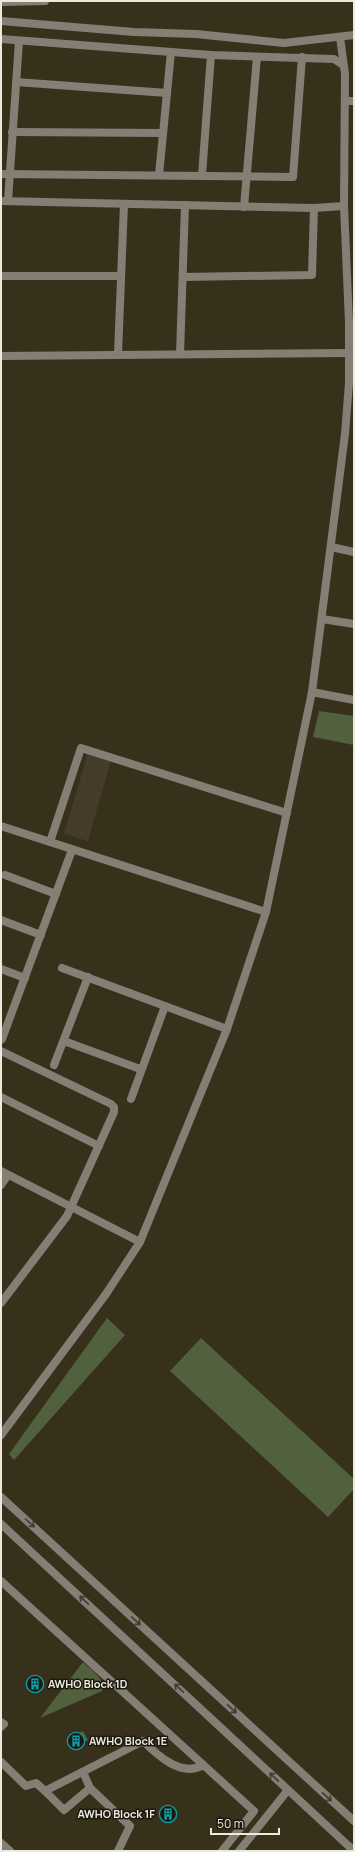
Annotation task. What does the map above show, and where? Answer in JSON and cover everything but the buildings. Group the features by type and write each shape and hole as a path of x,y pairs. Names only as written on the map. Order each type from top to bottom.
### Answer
{"street":[{"path":"1,2 45,1"},
{"path":"1,21 134,32 196,34 284,43 354,35"},
{"path":"1,1435 103,1298 140,1242 226,1029 266,912 312,692 352,383 349,353 344,206 345,148 350,101 343,65 340,37"},
{"path":"1,39 211,55 334,59 343,65"},
{"path":"19,40 12,132 5,174 4,201 244,207 314,208 344,206"},
{"path":"159,175 172,52"},
{"path":"202,175 211,55"},
{"path":"244,207 257,57"},
{"path":"5,174 293,177 302,57"},
{"path":"16,82 167,93"},
{"path":"12,132 163,133"},
{"path":"345,148 354,148"},
{"path":"118,354 124,204"},
{"path":"180,354 185,205"},
{"path":"183,277 312,275 314,208"},
{"path":"1,276 121,276"},
{"path":"1,356 349,353"},
{"path":"331,547 354,552"},
{"path":"322,619 354,624"},
{"path":"312,692 354,700"},
{"path":"50,842 82,748 287,813"},
{"path":"1,826 266,912"},
{"path":"2,1039 72,850"},
{"path":"5,875 56,894"},
{"path":"1,920 41,935"},
{"path":"62,968 226,1029"},
{"path":"1,969 25,978"},
{"path":"54,1065 88,977"},
{"path":"131,1099 140,1069 165,1006"},
{"path":"1,1015 10,1018"},
{"path":"64,1041 140,1069"},
{"path":"1,1051 114,1107 114,1112 67,1216 1,1303"},
{"path":"1,1097 99,1146"},
{"path":"1,1185 5,1173 140,1242"},
{"path":"1,1497 354,1821"},
{"path":"1,1524 354,1851"},
{"path":"1,1581 254,1812 222,1851"},
{"path":"1,1722 4,1724 1,1727"},
{"path":"45,1791 143,1740 161,1759 182,1768 198,1769 203,1765"},
{"path":"1,1762 26,1786 36,1783 64,1810 90,1788"},
{"path":"83,1772 90,1788 130,1826 118,1851"},
{"path":"239,1851 288,1790"},
{"path":"1,1843 10,1851"}],"shaded area":[{"path":"88,753 111,760 88,841 64,834"}],"green space":[{"path":"319,711 354,716 354,745 313,737"},
{"path":"107,1318 125,1335 14,1460 9,1454"},
{"path":"201,1338 354,1479 354,1489 328,1517 170,1371"},
{"path":"83,1662 100,1678 103,1686 102,1691 40,1718"},
{"path":"83,1731 88,1740 72,1748 67,1738"}],"place":[{"name":"AWHO Block 1D","path":"35,1684"},
{"name":"AWHO Block 1E","path":"76,1741"},
{"name":"AWHO Block 1F","path":"168,1814"}]}
